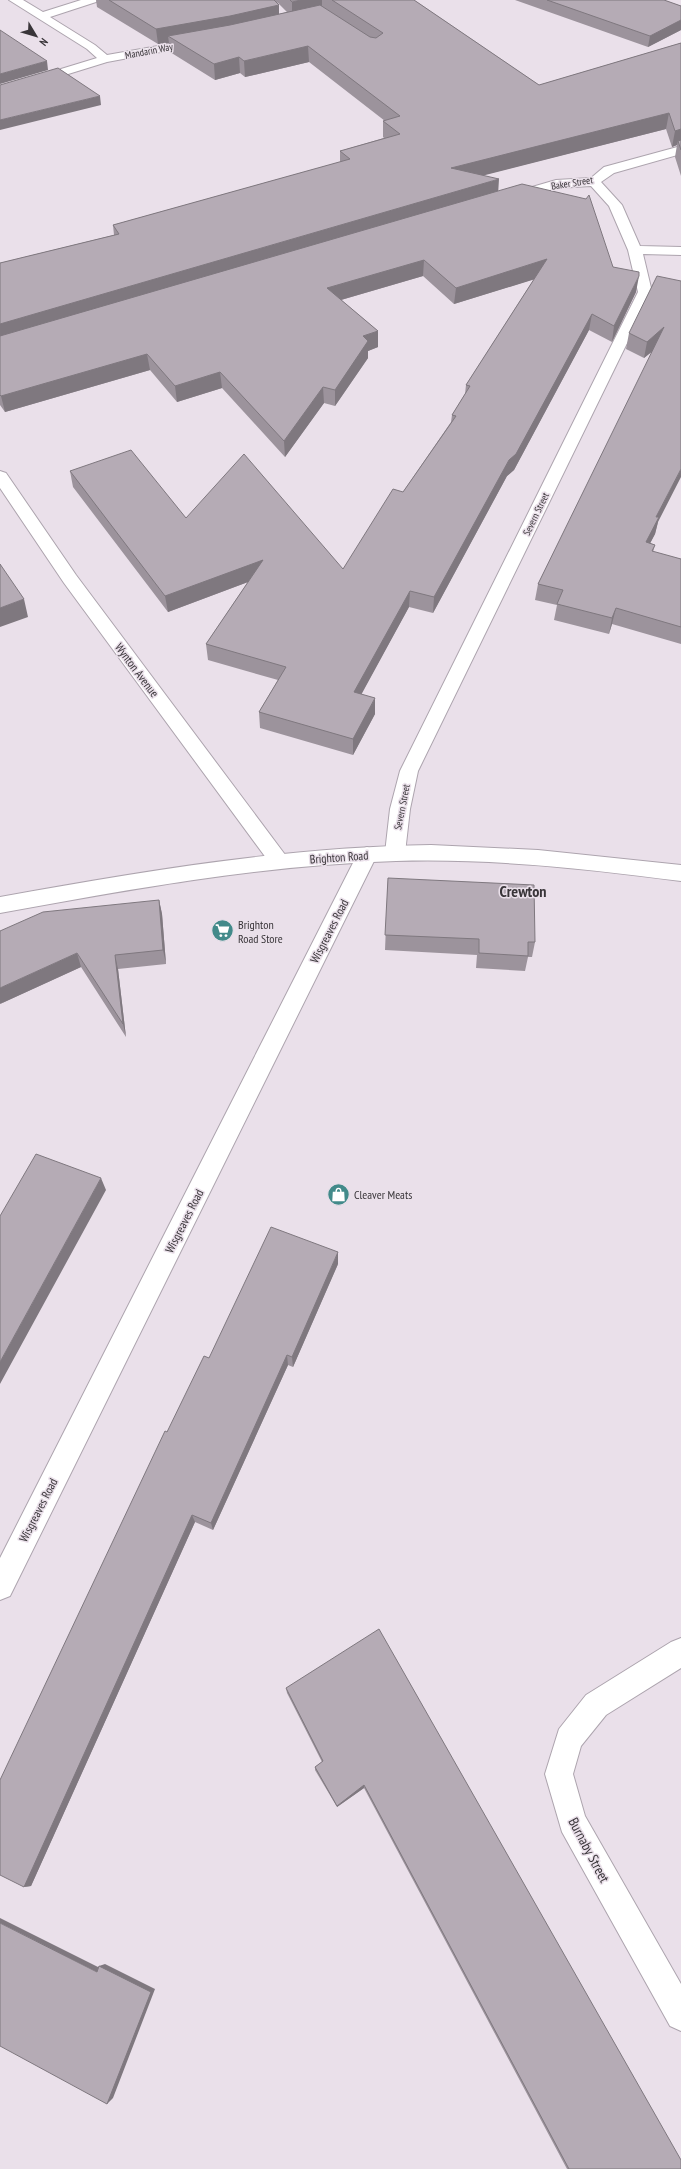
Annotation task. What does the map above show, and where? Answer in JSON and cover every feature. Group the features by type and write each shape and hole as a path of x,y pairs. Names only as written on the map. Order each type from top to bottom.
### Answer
{"street":[{"path":"15,0 91,47 105,59"},
{"path":"42,16 92,0"},
{"name":"Mandarin Way","path":"65,71 105,59 208,40"},
{"name":"Baker Street","path":"503,200 556,184 594,182 609,170 681,150"},
{"name":"Severn Street","path":"395,853 400,809 409,771 645,292 635,250 615,205 594,182"},
{"path":"635,250 681,251"},
{"name":"Wynton Avenue","path":"0,476 70,579 279,861"},
{"name":"Brighton Road","path":"0,905 102,886 279,861 395,853 459,853 629,866 681,873"},
{"name":"Wisgreaves Road","path":"0,1586 367,856"},
{"name":"Burnaby Street","path":"681,1652 596,1705 569,1739 559,1774 572,1822 681,2015"}],"building":[{"path":"109,0 274,0 279,5 230,16 156,29"},
{"path":"290,0 301,0 292,2"},
{"path":"332,0 414,0 539,85 681,43 681,129 675,131 669,113 451,168 499,179 0,324 0,263 119,234 113,225 350,159 340,151 400,134 383,121 400,116 308,46 244,61 239,57 214,64 168,36 230,25 320,5 370,37 376,38 383,33"},
{"path":"547,0 664,0 681,6 681,20 650,36"},
{"path":"0,30 47,61 0,74"},
{"path":"58,68 100,96 0,120 0,85"},
{"path":"681,140 681,150 678,141"},
{"path":"522,184 586,199 589,195 613,267 639,272 639,276 614,326 592,314 516,454 509,460 434,597 410,591 354,692 375,698 353,739 259,712 286,667 206,644 263,560 165,596 70,471 131,450 186,518 244,454 343,569 393,489 403,492 456,416 452,415 470,386 466,385 547,259 456,288 424,260 327,288 378,331 363,336 368,341 335,390 323,387 284,441 220,372 175,386 147,354 1,396 0,336"},
{"path":"657,276 681,281 681,469 656,517 659,517 646,542 655,545 652,551 681,559 681,627 616,608 612,618 557,604 563,590 538,584 664,327 647,342 629,333"},
{"path":"0,564 24,599 0,608"},
{"path":"388,878 534,885 535,942 528,942 528,956 479,953 479,939 385,935"},
{"path":"159,900 163,950 115,955 123,1024 77,953 0,988 0,931 43,912"},
{"path":"36,1154 101,1178 0,1362 0,1216"},
{"path":"271,1227 338,1252 292,1357 287,1355 211,1523 192,1515 24,1887 0,1875 0,1780 165,1431 167,1432 204,1356 209,1358"},
{"path":"379,1629 681,2160 681,2169 569,2169 364,1785 337,1806 315,1767 323,1761 286,1688"},
{"path":"0,1923 97,1972 99,1966 151,1992 107,2104 0,2046"}],"place":[{"name":"Brighton Road Store","path":"222,931"},
{"name":"Cleaver Meats","path":"338,1194"}],"district":[{"name":"Crewton","path":"523,891"}]}
